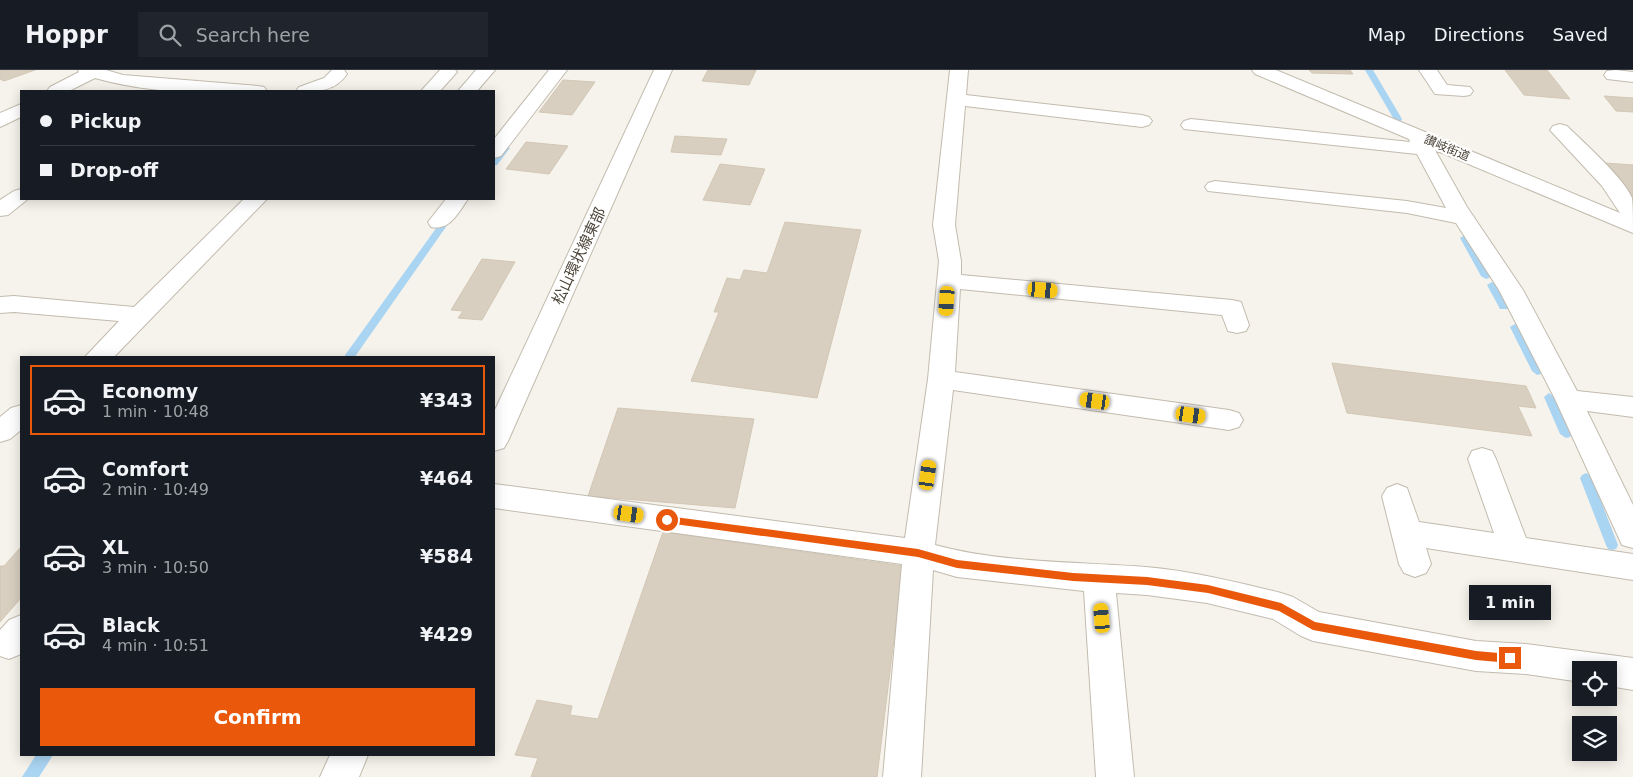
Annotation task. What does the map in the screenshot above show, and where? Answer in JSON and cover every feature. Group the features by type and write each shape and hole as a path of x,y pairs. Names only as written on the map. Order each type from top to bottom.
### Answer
{"street":[{"path":"468,90 486,70"},
{"path":"495,150 512,116 558,70"},
{"name":"松山環状線東部","path":"495,439 663,70"},
{"path":"902,777 918,553 941,379 950,261 944,225 960,70"},
{"name":"讃岐街道","path":"1261,70 1420,142 1629,224"},
{"path":"1428,70 1440,90 1464,91"},
{"path":"58,90 90,71 122,80 164,88 227,90"},
{"path":"431,90 448,72"},
{"path":"308,90 330,82 338,74"},
{"path":"1613,75 1633,77"},
{"path":"956,99 1142,121"},
{"path":"0,121 20,111"},
{"path":"1191,125 1420,142 1464,218 1512,290 1568,399 1633,536"},
{"path":"1560,130 1629,207 1632,215 1629,224"},
{"path":"1215,187 1243,198 1407,207 1464,218"},
{"path":"0,210 20,195"},
{"path":"99,356 255,200"},
{"path":"439,222 456,200"},
{"path":"948,281 1232,308 1237,325"},
{"path":"0,305 14,304 140,315"},
{"path":"941,379 1229,420"},
{"path":"1568,399 1633,407"},
{"path":"0,409 20,413"},
{"path":"0,432 20,414"},
{"path":"1482,459 1515,549"},
{"path":"495,496 918,553 957,564 1147,581 1208,589 1281,607 1313,626 1476,656 1526,659 1572,665"},
{"path":"1396,496 1415,564"},
{"path":"1406,532 1633,567"},
{"path":"1099,578 1115,777"},
{"path":"1617,671 1633,674"},
{"path":"340,777 350,756"}],"building":[{"path":"0,70 35,70 4,81 0,79"},
{"path":"708,70 756,70 749,85 702,81"},
{"path":"1309,70 1350,70 1353,74 1312,73"},
{"path":"1505,70 1547,70 1570,99 1524,95"},
{"path":"563,80 595,82 572,115 539,112"},
{"path":"1604,96 1633,98 1633,112 1616,111"},
{"path":"675,136 727,139 721,155 671,152"},
{"path":"526,142 568,146 549,174 506,169"},
{"path":"1605,163 1633,165 1633,199"},
{"path":"720,164 765,169 750,205 703,200"},
{"path":"785,222 861,230 817,398 691,381 719,312 714,312 727,278 740,280 744,270 767,273"},
{"path":"482,259 515,262 482,320 458,318 463,311 451,310"},
{"path":"1332,363 1526,386 1536,408 1518,406 1532,436 1347,413"},
{"path":"618,408 754,419 735,508 588,496"},
{"path":"663,532 903,566 877,777 531,777 538,758 515,755 537,700 572,706 570,715 598,719"},
{"path":"20,548 20,599 0,622 0,566 4,566"}],"waterway":[{"path":"1369,70 1398,119"},
{"path":"495,162 506,148"},
{"path":"349,356 445,222 464,200"},
{"path":"1465,238 1486,276"},
{"path":"1492,285 1504,307"},
{"path":"1515,327 1537,371"},
{"path":"1549,397 1566,434"},
{"path":"1586,478 1612,545"},
{"path":"30,777 44,756"}],"route":[{"path":"667,520 918,553 957,564 1073,577 1147,581 1208,589 1281,607 1313,626 1476,656 1510,658"}]}
